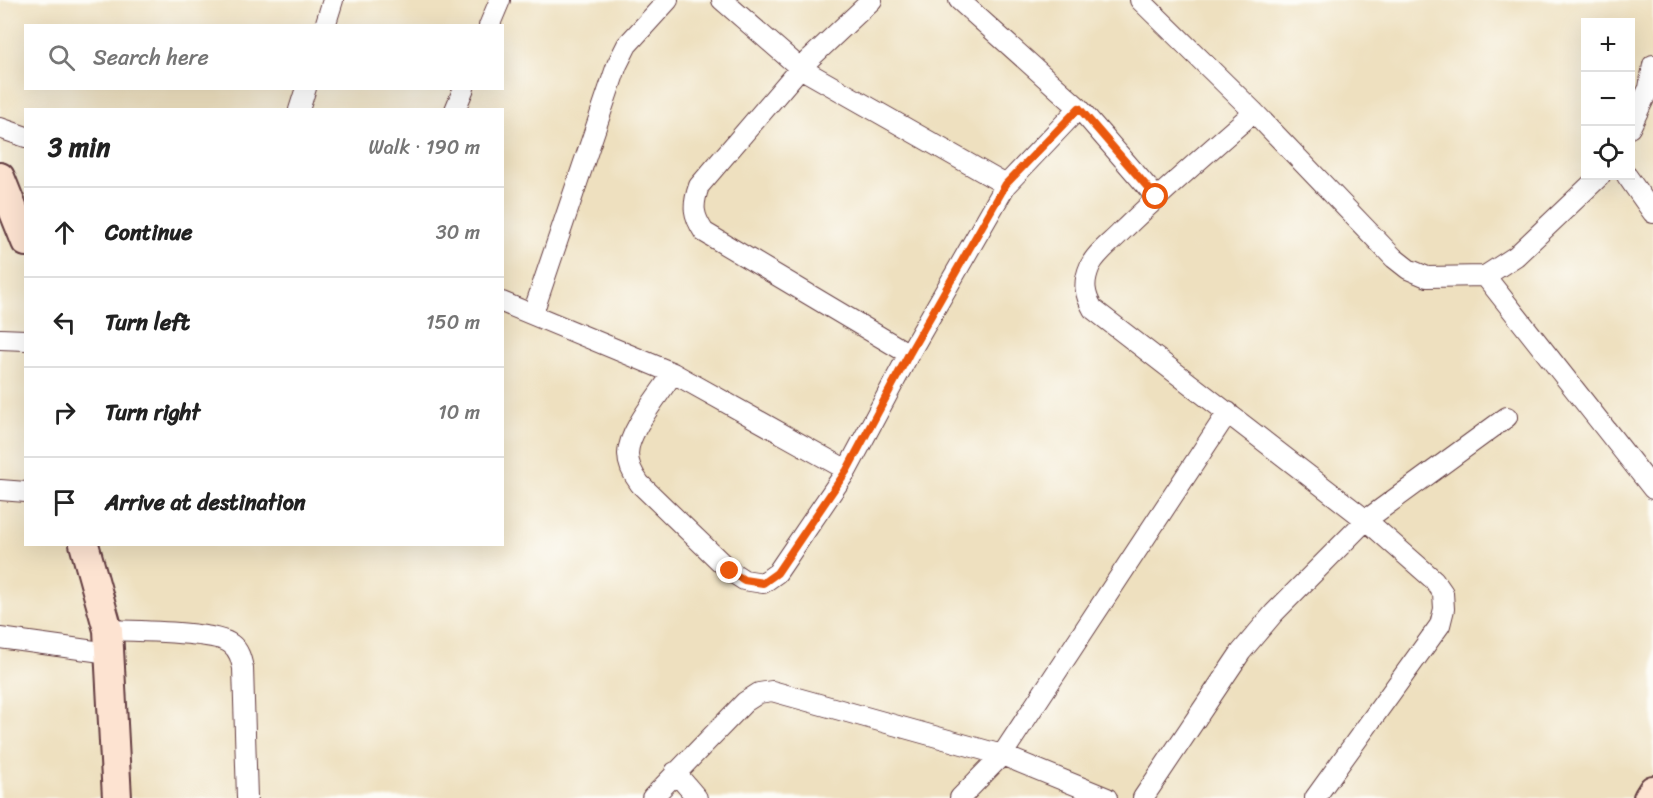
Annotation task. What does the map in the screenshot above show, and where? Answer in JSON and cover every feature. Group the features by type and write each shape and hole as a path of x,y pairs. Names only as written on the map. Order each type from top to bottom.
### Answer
{"street":[{"path":"326,24 333,0"},
{"path":"490,24 500,0"},
{"path":"533,313 617,66 627,45 668,0"},
{"path":"722,0 800,68 1006,184"},
{"path":"872,0 800,68 699,186 693,201 694,216 704,232 909,354"},
{"path":"959,0 1079,108 1156,197"},
{"path":"1140,0 1408,269 1427,277 1485,276 1516,256 1596,180"},
{"path":"1631,126 1649,88 1653,65"},
{"path":"300,108 305,90"},
{"path":"456,108 463,90"},
{"path":"673,374 630,438 627,456 633,473 640,484 730,571 744,580 763,583 777,573 847,470 909,354 1006,184 1079,108"},
{"path":"1254,112 1156,197 1091,264 1085,281 1085,295 1092,309 1366,520 1434,580 1443,593 1444,609 1440,625 1315,798"},
{"path":"0,128 24,136"},
{"path":"0,177 24,237"},
{"path":"1630,180 1653,213"},
{"path":"1485,276 1653,489"},
{"path":"504,303 673,374 847,470"},
{"path":"0,339 24,340"},
{"path":"960,798 1002,755 1228,412"},
{"path":"1143,798 1241,652 1274,613 1366,520 1508,417"},
{"path":"0,490 24,492"},
{"path":"85,546 109,641 117,798"},
{"path":"0,638 109,641 210,636 231,643 239,652 243,668 247,798"},
{"path":"652,798 745,702 759,693 772,691 1002,755 1107,798"},
{"path":"675,772 697,798"},
{"path":"1648,798 1653,790"}],"route":[{"path":"730,571 744,580 763,583 777,573 847,470 909,354 1006,184 1079,108 1156,197"}]}
